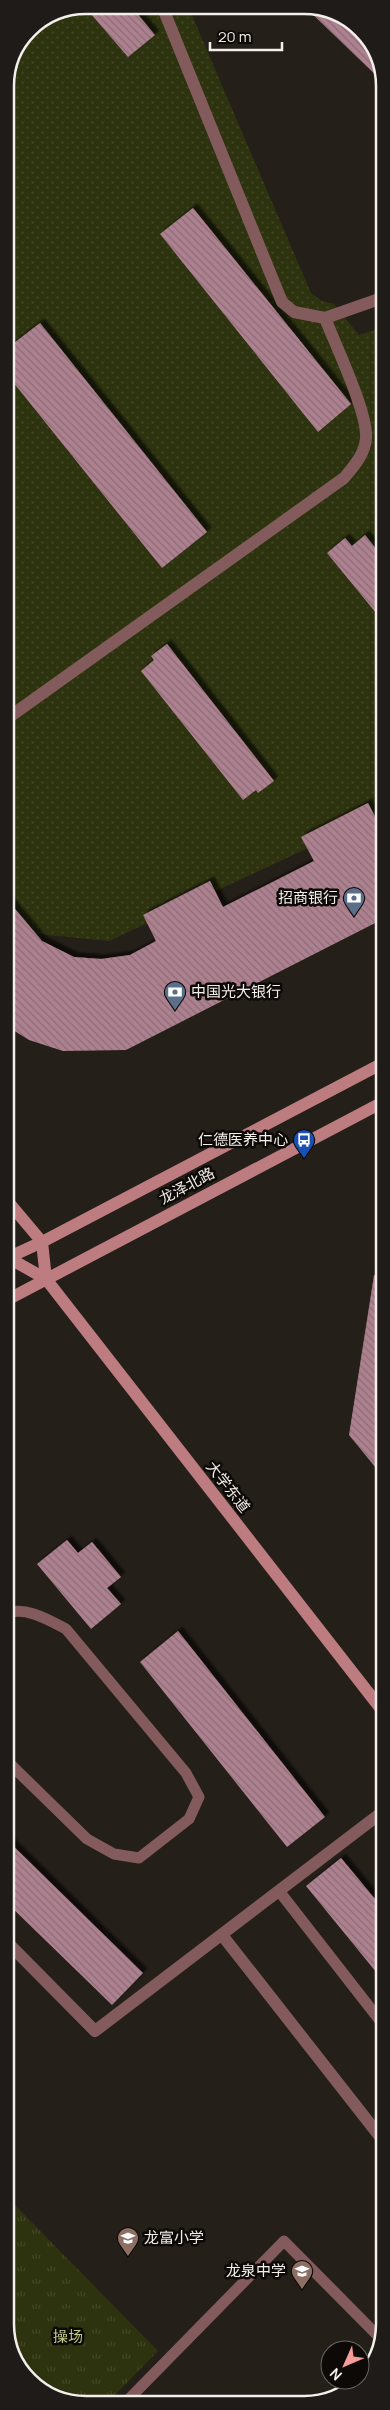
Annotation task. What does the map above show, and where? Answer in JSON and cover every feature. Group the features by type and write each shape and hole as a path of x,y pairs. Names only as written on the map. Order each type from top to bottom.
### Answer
{"main road":[{"name":"龙泽北路","path":"14,1254 42,1242 376,1067"},
{"name":"龙泽北路","path":"14,1296 376,1106"},
{"path":"14,1209 42,1242 46,1279"},
{"name":"大学东道","path":"14,1262 46,1279 376,1702"}],"street":[{"path":"165,14 282,302 294,312 325,318 376,300"},
{"path":"14,714 344,478 360,458 366,437 362,412 325,318"},
{"path":"14,1949 95,2031 376,1817"},
{"path":"222,1934 376,2131"}],"lane":[{"path":"14,1612 40,1615 66,1629 186,1773 199,1797 189,1819 139,1858 114,1854 87,1839 14,1768"},
{"path":"279,1891 376,2015"},
{"path":"131,2396 284,2241 375,2332"}],"green space":[{"path":"86,14 191,14 311,293 322,301 334,304 359,335 376,329 376,816 109,941 27,933 14,918 15,72 26,46 35,35 59,19 72,15"},
{"name":"操场","path":"14,2204 158,2351 114,2396 72,2395 50,2387 32,2372 19,2351 15,2338"}],"building":[{"path":"91,14 138,14 155,35 128,57"},
{"path":"312,14 331,19 355,35 367,50 375,75"},
{"path":"193,208 351,404 318,432 160,234"},
{"path":"40,323 207,532 162,568 14,383 14,343"},
{"path":"365,535 376,549 376,613 327,553 345,538 352,546"},
{"path":"167,644 274,781 258,793 256,790 243,800 141,671 154,660 151,656"},
{"path":"368,803 376,819 376,923 126,1050 63,1051 29,1040 14,1031 14,908 42,941 74,957 101,959 130,955 156,941 143,915 210,881 223,907 314,861 301,837"},
{"path":"374,1275 376,1275 376,1468 349,1435"},
{"path":"67,1540 78,1553 92,1542 121,1577 107,1588 121,1604 91,1629 37,1564"},
{"path":"178,1631 325,1817 287,1847 140,1662"},
{"path":"14,1847 143,1973 112,2005 14,1910"},
{"path":"341,1858 376,1900 376,1972 306,1886"}],"place":[{"name":"招商银行","path":"354,917"},
{"name":"中国光大银行","path":"175,1011"},
{"name":"仁德医养中心","path":"304,1159"},
{"name":"龙富小学","path":"128,2257"},
{"name":"龙泉中学","path":"302,2290"}]}
